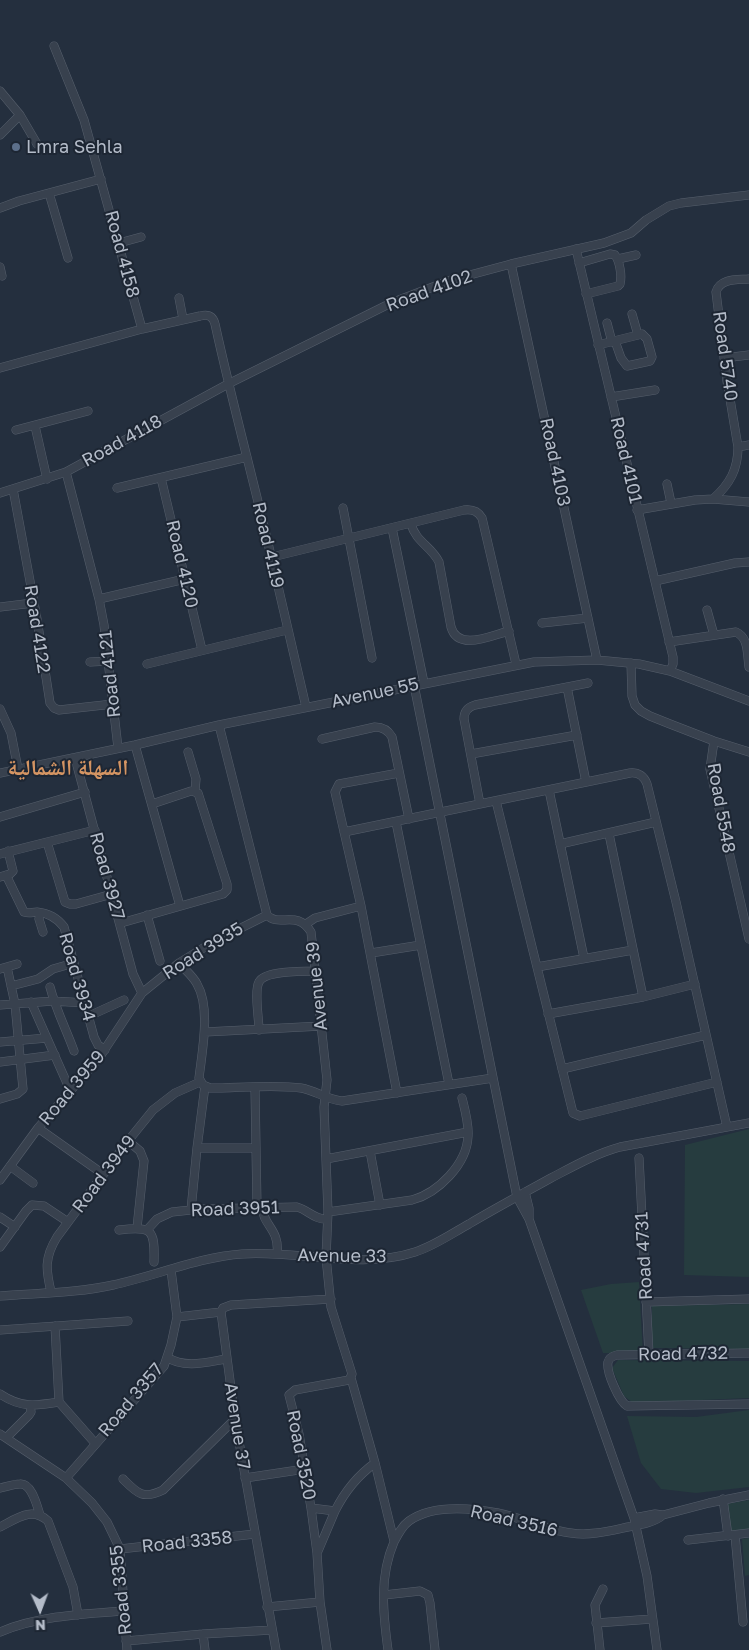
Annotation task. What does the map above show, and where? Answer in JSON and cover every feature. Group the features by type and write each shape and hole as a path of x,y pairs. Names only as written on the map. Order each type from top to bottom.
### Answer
{"street":[{"name":"Road 4158","path":"54,46 84,120 142,329"},
{"path":"0,91 20,115 37,144"},
{"path":"0,135 20,115"},
{"path":"0,208 101,179"},
{"path":"49,193 68,258"},
{"name":"Road 4102","path":"228,384 391,303 451,280 604,243 631,233 646,220 669,206 749,195"},
{"path":"119,243 141,237"},
{"name":"Road 4101","path":"576,250 669,642 673,664 670,671"},
{"path":"579,263 610,254 615,255 618,260 620,284 586,294"},
{"path":"618,260 636,255"},
{"name":"Road 4103","path":"511,264 597,660"},
{"path":"0,267 2,276"},
{"name":"Road 5740","path":"714,499 724,490 734,473 738,457 716,295 717,289 722,282 749,279"},
{"path":"178,298 183,320"},
{"path":"632,314 638,335"},
{"path":"0,368 142,329 208,315 214,320 228,384"},
{"path":"598,345 614,341 642,334 647,339 652,357 650,361 627,366 621,358 614,341 607,323"},
{"path":"724,358 749,355"},
{"name":"Road 4119","path":"228,384 272,557 287,630 306,707"},
{"name":"Road 4118","path":"0,493 47,480 66,472 228,384"},
{"path":"610,398 655,390"},
{"path":"16,430 88,411"},
{"path":"35,426 47,480"},
{"path":"738,446 749,445"},
{"path":"117,488 247,457"},
{"name":"Road 4121","path":"66,472 104,624 118,748"},
{"name":"Road 4120","path":"161,478 202,650"},
{"path":"667,484 671,503"},
{"name":"Road 4122","path":"13,489 38,619 50,704 60,710 113,704"},
{"path":"638,510 671,503 714,499 749,502"},
{"path":"343,508 372,658"},
{"path":"272,557 464,510 473,510 480,515 516,664"},
{"path":"411,524 416,537 434,554 439,562 451,627 456,637 470,641 509,631"},
{"path":"392,528 424,683"},
{"path":"655,581 735,563 749,562"},
{"path":"99,599 185,579"},
{"path":"0,608 34,603"},
{"path":"707,610 714,635"},
{"path":"542,623 588,618"},
{"path":"147,664 287,630"},
{"path":"669,642 732,632 741,635 745,640 749,667"},
{"path":"90,662 109,660"},
{"name":"Avenue 55","path":"0,773 136,745 219,725 516,664 562,660 597,660 630,663 670,671 749,702"},
{"path":"630,663 632,696 636,705 641,710 650,716 714,741 749,752"},
{"path":"480,804 464,716 466,710 470,706 588,683"},
{"path":"414,685 517,1197 529,1219"},
{"path":"567,687 586,782"},
{"path":"0,709 11,733 18,769"},
{"path":"219,725 267,915"},
{"path":"322,739 376,727 388,732 392,736 409,819"},
{"path":"471,754 577,735"},
{"name":"Road 5548","path":"714,741 710,769 749,935"},
{"path":"136,745 180,906"},
{"path":"188,752 196,779 195,791"},
{"name":"Road 3927","path":"75,758 121,923 133,974 142,993"},
{"path":"397,1093 371,953 335,792 337,786 400,773"},
{"path":"344,832 630,773 640,774 647,784 727,1126"},
{"path":"549,790 584,958"},
{"path":"121,923 223,894 227,888 200,796 195,791 189,791 152,804"},
{"path":"0,817 84,792"},
{"path":"496,801 572,1110 575,1114 580,1116 717,1082"},
{"path":"396,822 449,1084"},
{"path":"560,844 656,822"},
{"path":"0,854 95,830"},
{"path":"609,834 643,997"},
{"path":"47,842 63,897 68,903 76,904 112,894"},
{"path":"3,876 11,873 13,870 8,852"},
{"name":"Road 3934","path":"3,876 24,912 28,914 40,912 57,920 64,927 96,1042 105,1050"},
{"path":"306,924 315,918 361,906"},
{"path":"40,912 44,932"},
{"path":"147,915 160,961"},
{"name":"Avenue 39","path":"267,915 273,919 301,920 311,932 327,1074 324,1113 327,1216 326,1257 330,1299"},
{"name":"Road 3935","path":"142,993 179,963 226,934 267,915"},
{"path":"371,953 421,945"},
{"path":"537,967 633,950"},
{"path":"11,986 38,978 53,969 74,963"},
{"path":"179,963 192,976 200,990 205,1032 199,1078 205,1085 190,1210"},
{"path":"0,1099 17,1094 23,1089 15,1004 4,968 17,964"},
{"path":"260,1030 258,988 261,979 269,975 316,971"},
{"path":"548,1014 643,997 695,984"},
{"path":"50,987 53,1001 74,1051"},
{"name":"Road 3959","path":"0,1180 38,1128 105,1050 142,993"},
{"path":"89,1016 124,1000"},
{"path":"0,1005 53,1001 86,1002"},
{"path":"31,1002 70,1090"},
{"path":"205,1032 322,1026"},
{"path":"562,1068 706,1035"},
{"path":"0,1042 47,1038"},
{"path":"0,1062 55,1056"},
{"name":"Road 3949","path":"50,1292 47,1261 54,1243 128,1141 160,1104 175,1093 205,1085 302,1088 342,1101 493,1078"},
{"path":"255,1088 259,1207 276,1236 277,1254"},
{"path":"327,1216 418,1199 432,1191 457,1165 466,1150 468,1132 462,1098"},
{"name":"Avenue 33","path":"0,1296 112,1285 217,1257 241,1254 381,1259 416,1252 604,1151 749,1123"},
{"path":"38,1128 103,1174"},
{"path":"326,1159 468,1132"},
{"path":"128,1141 140,1151 144,1161 137,1228"},
{"path":"198,1148 256,1148"},
{"path":"370,1151 380,1205"},
{"name":"Road 4731","path":"639,1158 649,1354"},
{"path":"10,1166 34,1183"},
{"path":"525,1192 529,1208 529,1219 635,1522 647,1576 657,1650"},
{"path":"0,1248 28,1208 36,1204 44,1206 68,1222"},
{"name":"Road 3951","path":"147,1230 166,1214 190,1210 259,1207 297,1208 306,1211 316,1218 327,1216"},
{"path":"0,1217 15,1227"},
{"path":"119,1230 137,1228 147,1230 154,1241 154,1262"},
{"name":"Road 3357","path":"66,1478 164,1366 177,1317 171,1270"},
{"path":"177,1317 221,1312 223,1308 230,1305 330,1299 352,1370 351,1378 375,1463 394,1541"},
{"path":"646,1302 749,1299"},
{"name":"Avenue 37","path":"221,1312 235,1419 276,1650"},
{"path":"0,1330 128,1321"},
{"path":"0,1394 13,1402 30,1405 59,1402 55,1326"},
{"name":"Road 4732","path":"749,1353 617,1355 611,1357 608,1363 608,1369 620,1399 627,1406 749,1404"},
{"name":"Road 3357","path":"167,1357 185,1364 226,1359"},
{"name":"Road 3520","path":"327,1650 320,1602 317,1553 311,1508 299,1434 290,1398 291,1393 351,1378"},
{"name":"Road 3357","path":"59,1402 95,1443"},
{"path":"2,1436 30,1416 30,1405"},
{"path":"123,1479 138,1493 146,1495 163,1490 235,1419"},
{"name":"Road 3355","path":"2,1436 66,1478 92,1503 107,1522 120,1549 127,1650"},
{"name":"Road 3520","path":"317,1553 335,1511 351,1484 375,1463"},
{"path":"246,1478 305,1469"},
{"path":"0,1488 20,1483 26,1485 30,1490 40,1515 51,1526 73,1587 78,1614"},
{"name":"Road 3516","path":"388,1650 384,1619 383,1577 386,1563 398,1532 409,1521 422,1514 440,1510 462,1509 499,1513 572,1534 601,1533 635,1522 657,1520 663,1515 749,1495"},
{"path":"723,1500 732,1535 743,1622"},
{"path":"311,1508 335,1511"},
{"path":"0,1527 31,1513 40,1515"},
{"path":"688,1540 749,1533"},
{"name":"Road 3358","path":"120,1549 254,1534"},
{"path":"739,1583 749,1582"},
{"path":"600,1650 595,1604 603,1589"},
{"path":"384,1595 420,1591 428,1595 435,1650"},
{"path":"267,1606 320,1602"},
{"path":"0,1632 29,1622 78,1614 123,1611"},
{"path":"596,1623 652,1619"},
{"path":"126,1641 272,1630"},
{"path":"203,1634 205,1650"}],"green space":[{"path":"749,1129 749,1277 684,1275 685,1145"},
{"path":"639,1282 643,1354 603,1353 581,1290 611,1284"},
{"path":"749,1304 749,1349 652,1348 652,1306"},
{"path":"618,1360 749,1361 749,1398 633,1403 624,1396 612,1368"},
{"path":"749,1410 749,1487 696,1493 661,1489 641,1463 627,1416 696,1417"},
{"path":"749,1500 749,1529 731,1532 727,1504"},
{"path":"749,1538 749,1575 745,1576 742,1539"}],"place":[{"name":"Lmra Sehla","path":"16,147"}],"district":[{"name":"السهلة الشمالية","path":"68,768"}]}
